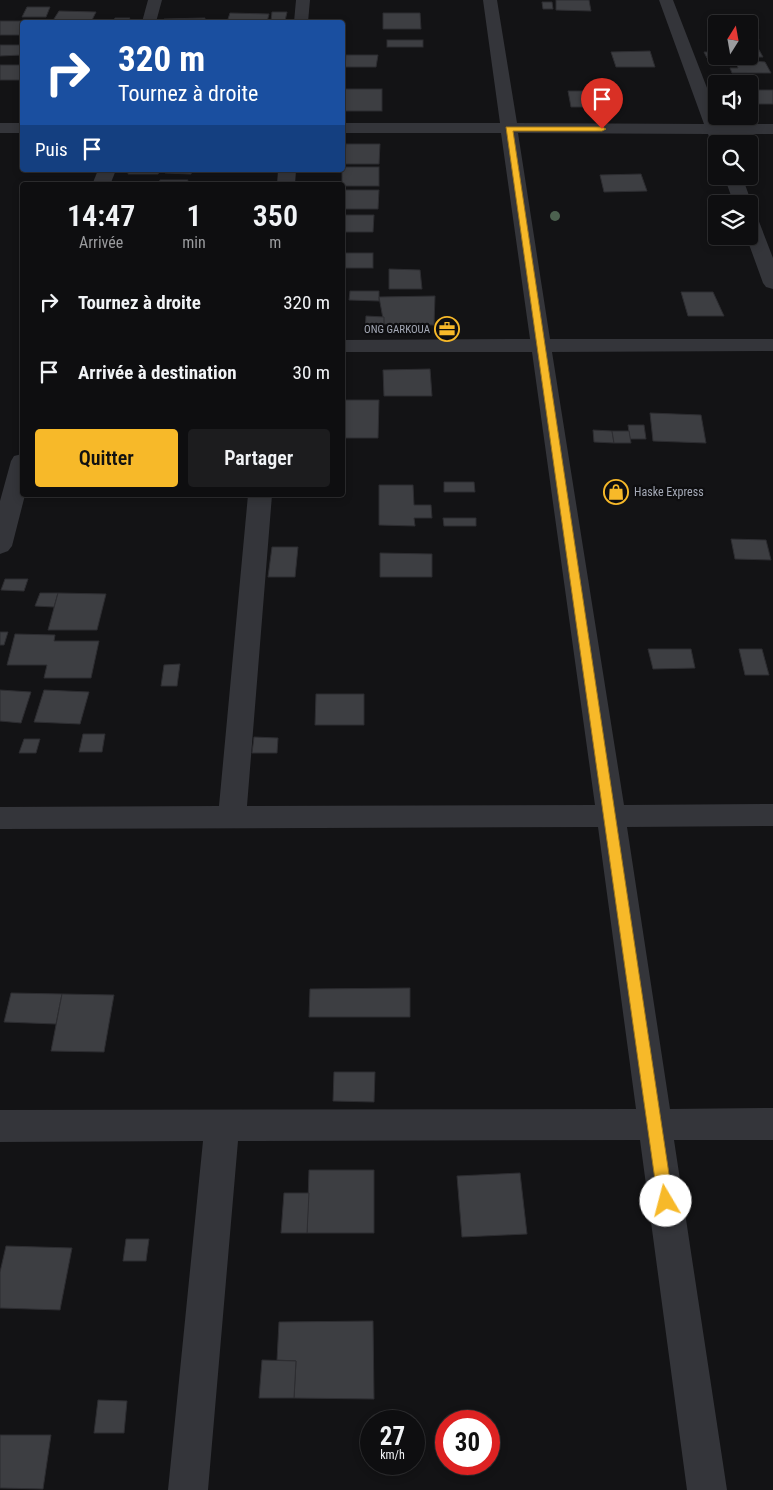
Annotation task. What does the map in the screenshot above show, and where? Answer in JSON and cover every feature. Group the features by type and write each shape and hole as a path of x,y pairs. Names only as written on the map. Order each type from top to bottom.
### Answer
{"street":[{"path":"150,20 155,0"},
{"path":"301,20 303,0"},
{"path":"490,0 611,816 707,1490"},
{"path":"666,0 717,135"},
{"path":"0,128 20,128"},
{"path":"345,128 509,129 708,136"},
{"path":"725,135 773,129"},
{"path":"765,240 773,283"},
{"path":"345,346 773,345"},
{"path":"0,546 20,469"},
{"path":"232,818 260,497"},
{"path":"0,818 773,816"},
{"path":"0,1126 773,1124"},
{"path":"188,1490 222,1125"}],"building":[{"path":"556,0 589,0 591,11 556,10"},
{"path":"542,2 552,2 553,9 543,9"},
{"path":"27,7 50,7 46,17 22,17"},
{"path":"59,11 96,12 92,20 53,20"},
{"path":"272,12 287,12 285,20 271,20"},
{"path":"230,13 269,14 268,20 228,20"},
{"path":"383,13 420,13 421,29 383,29"},
{"path":"115,18 130,18 128,20 114,20"},
{"path":"205,18 205,20 164,20"},
{"path":"0,21 20,21 20,35 0,35"},
{"path":"387,40 423,40 423,47 387,47"},
{"path":"0,45 20,45 20,55 0,56"},
{"path":"758,48 763,57 758,57"},
{"path":"650,51 655,67 616,67 611,52"},
{"path":"346,55 378,55 376,67 345,67"},
{"path":"758,61 765,62 771,73 732,73 730,68 738,68 737,65 758,65"},
{"path":"0,65 20,65 20,80 0,80"},
{"path":"345,89 382,89 382,111 345,111"},
{"path":"758,90 773,90 773,104 758,104"},
{"path":"568,91 612,91 615,107 571,107"},
{"path":"346,144 380,144 379,164 345,164"},
{"path":"345,167 379,167 379,186 345,186 345,182 342,182 342,172 345,172"},
{"path":"128,172 159,172 158,174 128,174"},
{"path":"165,172 192,172 191,174"},
{"path":"641,174 647,191 604,192 600,175"},
{"path":"160,180 188,180 187,182 159,182"},
{"path":"345,190 379,190 378,209 345,209"},
{"path":"345,215 374,215 373,232 345,232"},
{"path":"345,253 373,253 373,268 345,268"},
{"path":"389,269 420,270 422,289 389,289"},
{"path":"350,291 379,291 379,301 349,300"},
{"path":"681,292 713,292 724,316 688,316"},
{"path":"435,296 434,325 384,324 379,297"},
{"path":"366,316 384,317 384,332 365,332"},
{"path":"430,369 432,396 384,396 383,370"},
{"path":"345,400 379,400 378,438 345,438"},
{"path":"650,413 701,415 706,443 653,441"},
{"path":"628,425 644,425 646,439 630,439"},
{"path":"593,430 612,431 614,443 594,442"},
{"path":"612,431 629,431 631,443 614,443"},
{"path":"444,482 474,482 475,492 444,492"},
{"path":"379,485 413,485 414,505 431,505 432,518 414,518 415,526 379,525"},
{"path":"443,518 476,518 476,526 444,526"},
{"path":"731,539 766,540 771,560 735,559"},
{"path":"272,547 298,547 295,577 268,577"},
{"path":"380,553 432,554 432,577 380,577"},
{"path":"5,579 28,579 24,591 1,590"},
{"path":"40,593 58,593 54,607 35,606"},
{"path":"58,593 106,594 97,630 48,630"},
{"path":"0,632 8,632 4,645 0,645"},
{"path":"15,634 55,635 54,641 99,641 91,678 44,678 47,665 7,665"},
{"path":"648,649 691,649 695,668 653,669"},
{"path":"739,649 762,649 769,675 745,675"},
{"path":"180,664 177,686 161,686 164,665"},
{"path":"0,690 31,692 21,723 0,721"},
{"path":"44,690 89,692 80,724 34,722"},
{"path":"316,694 364,694 364,725 315,725"},
{"path":"83,734 105,734 102,752 79,752"},
{"path":"254,737 278,738 277,753 252,753"},
{"path":"24,739 40,739 36,753 19,753"},
{"path":"410,988 410,1017 309,1017 310,989"},
{"path":"11,993 62,994 56,1024 4,1022"},
{"path":"62,994 114,995 104,1052 51,1051"},
{"path":"334,1072 375,1072 374,1102 333,1101"},
{"path":"309,1170 374,1170 374,1233 307,1233"},
{"path":"520,1173 527,1234 462,1237 457,1176"},
{"path":"284,1193 309,1193 307,1233 281,1233"},
{"path":"126,1239 149,1239 146,1261 123,1261"},
{"path":"6,1246 72,1248 60,1310 0,1308 0,1272"},
{"path":"373,1321 374,1399 294,1398 296,1361 277,1360 279,1322"},
{"path":"262,1360 296,1361 294,1398 259,1398"},
{"path":"98,1400 127,1401 124,1433 94,1433"},
{"path":"0,1435 51,1435 43,1489 0,1488"}],"place":[{"name":"ONG GARKOUA","path":"447,329"},
{"name":"Haske Express","path":"616,492"}],"route":[{"path":"602,129 509,129 666,1201"}]}
